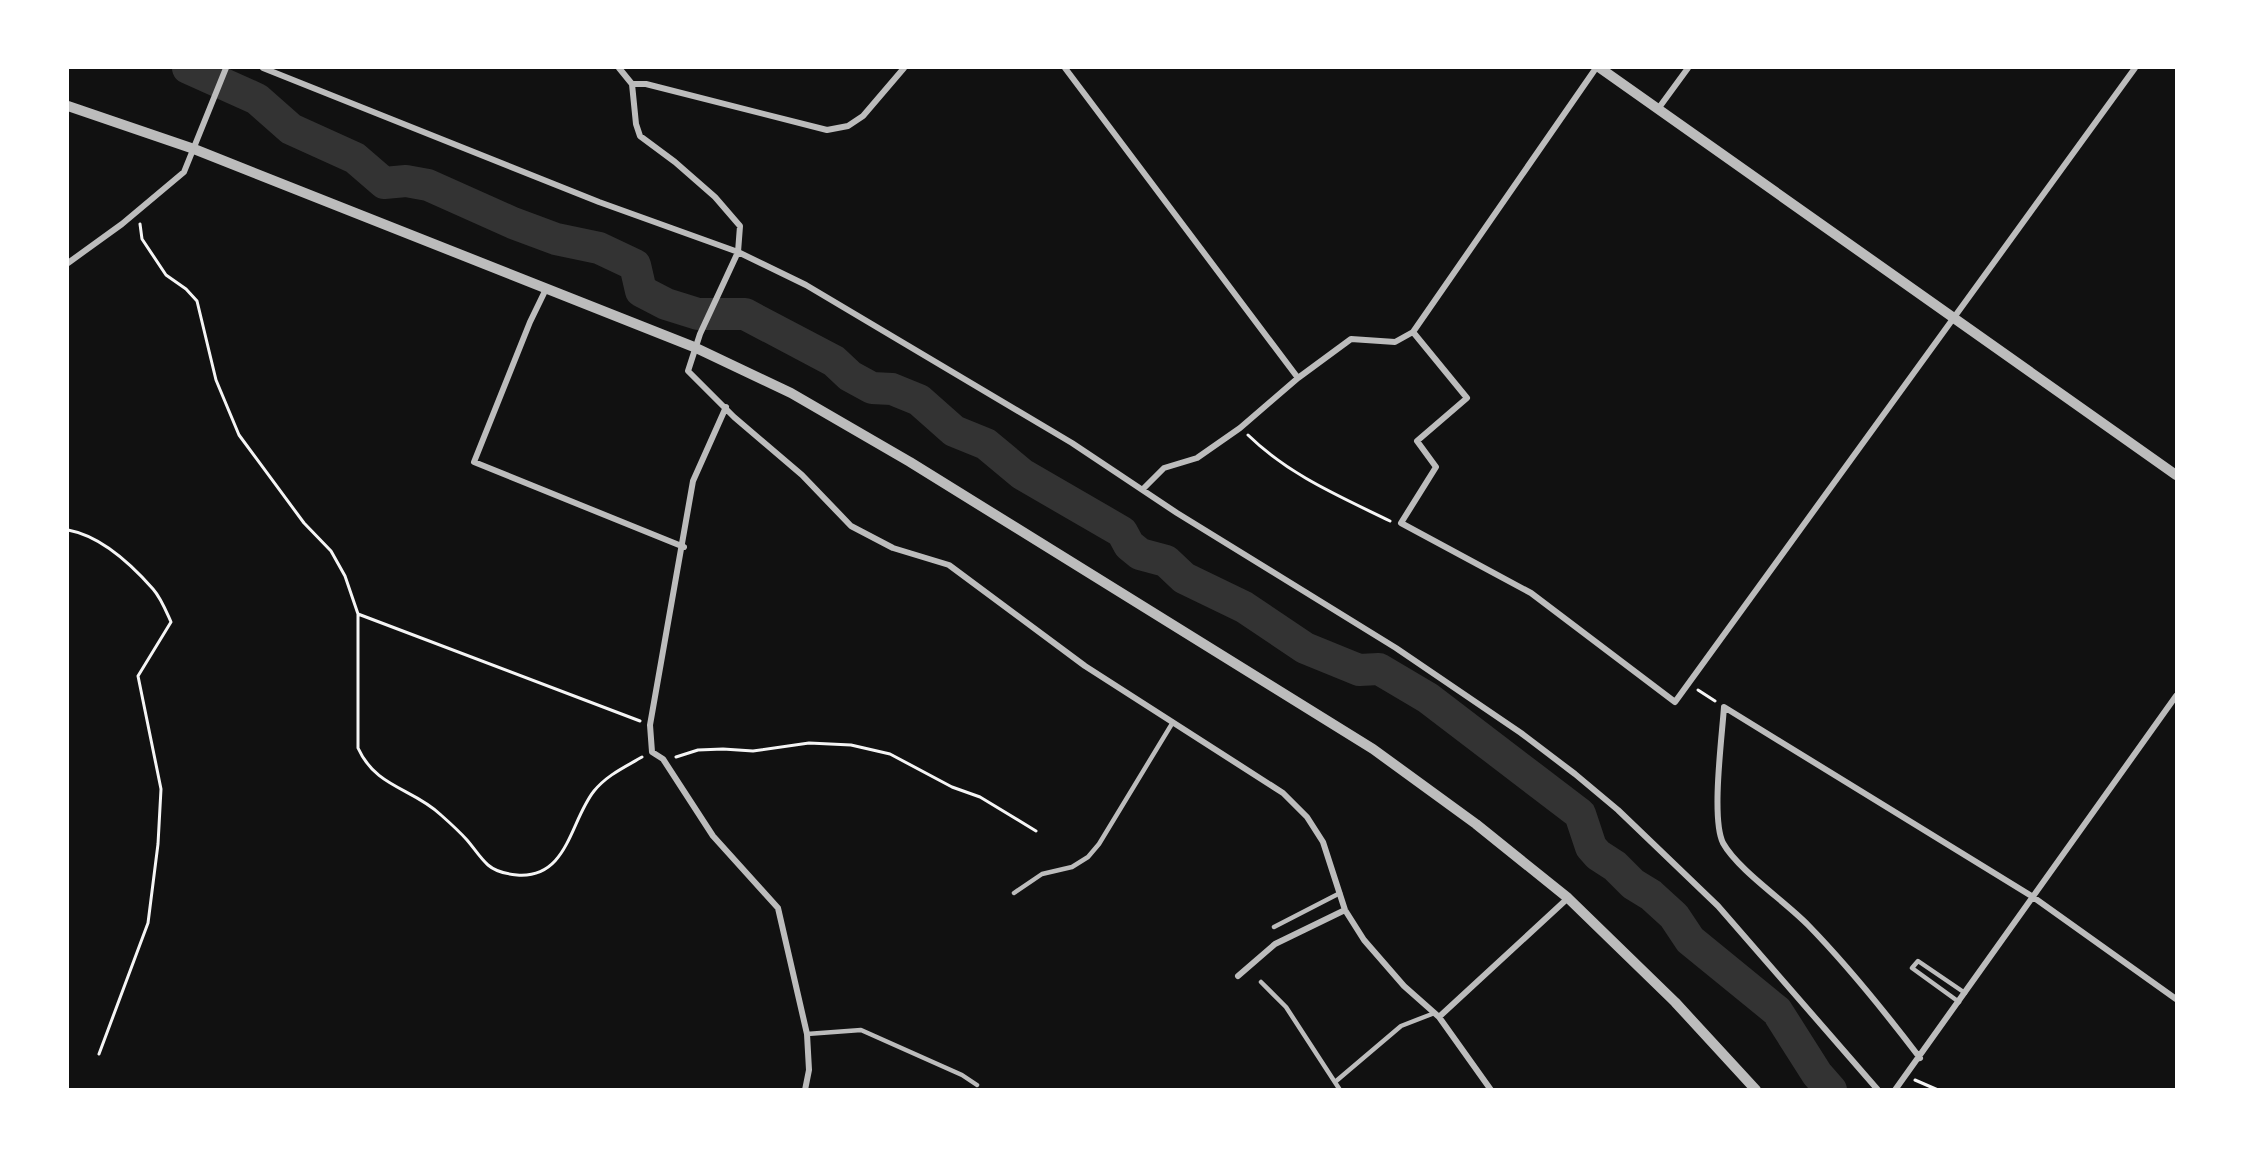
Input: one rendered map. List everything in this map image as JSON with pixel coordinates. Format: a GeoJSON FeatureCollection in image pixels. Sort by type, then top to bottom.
{"type":"FeatureCollection","features":[{"type":"Feature","properties":{"kind":"street"},"geometry":{"type":"LineString","coordinates":[[68,263],[139,210],[184,172],[226,68]]}},
{"type":"Feature","properties":{"kind":"street"},"geometry":{"type":"LineString","coordinates":[[263,68],[599,202],[738,252],[806,285],[970,380],[1143,489],[1177,513],[1396,648],[1521,733],[1618,810],[1718,906],[1878,1089]]}},
{"type":"Feature","properties":{"kind":"street"},"geometry":{"type":"LineString","coordinates":[[620,68],[632,84],[636,124],[640,136],[715,197],[740,226],[738,252],[694,347],[687,370],[802,475],[851,526],[893,548],[949,565],[1085,666],[1283,793],[1307,817],[1323,842],[1346,910],[1364,940],[1435,1015],[1491,1089]]}},
{"type":"Feature","properties":{"kind":"street"},"geometry":{"type":"LineString","coordinates":[[632,84],[646,84],[828,130],[848,126],[863,116],[904,68]]}},
{"type":"Feature","properties":{"kind":"street"},"geometry":{"type":"LineString","coordinates":[[1065,68],[1298,378]]}},
{"type":"Feature","properties":{"kind":"street"},"geometry":{"type":"LineString","coordinates":[[1143,489],[1164,468],[1197,458],[1240,428],[1298,378],[1352,339],[1395,342],[1413,332],[1598,68],[1955,317],[2176,475]]}},
{"type":"Feature","properties":{"kind":"street"},"geometry":{"type":"LineString","coordinates":[[1658,109],[1688,68]]}},
{"type":"Feature","properties":{"kind":"street"},"geometry":{"type":"LineString","coordinates":[[1413,332],[1467,398],[1417,441],[1436,467],[1401,523],[1531,593],[1675,702],[2135,68]]}},
{"type":"Feature","properties":{"kind":"street"},"geometry":{"type":"LineString","coordinates":[[68,106],[194,149],[694,347],[791,393],[910,462],[1373,749],[1476,824],[1568,898],[1675,1002],[1756,1089]]}},
{"type":"Feature","properties":{"kind":"street"},"geometry":{"type":"LineString","coordinates":[[546,289],[530,322],[474,462],[684,547]]}},
{"type":"Feature","properties":{"kind":"street"},"geometry":{"type":"LineString","coordinates":[[726,408],[693,482],[684,547],[650,725],[652,752],[663,759],[713,836],[778,908],[807,1034],[809,1070],[805,1089]]}},
{"type":"Feature","properties":{"kind":"street"},"geometry":{"type":"LineString","coordinates":[[1895,1089],[1920,1058],[2176,696]]}},
{"type":"Feature","properties":{"kind":"street"},"geometry":{"type":"LineString","coordinates":[[1920,1058],[1860,981],[1808,925],[1734,857],[1723,843],[1719,829],[1718,801],[1724,707],[2033,897],[2176,999]]}},
{"type":"Feature","properties":{"kind":"street"},"geometry":{"type":"LineString","coordinates":[[1435,1015],[1568,898]]}},
{"type":"Feature","properties":{"kind":"street"},"geometry":{"type":"LineString","coordinates":[[1238,976],[1275,944],[1346,910]]}},
{"type":"Feature","properties":{"kind":"lane"},"geometry":{"type":"LineString","coordinates":[[1014,893],[1042,874],[1072,867],[1088,857],[1099,844],[1173,722]]}},
{"type":"Feature","properties":{"kind":"lane"},"geometry":{"type":"LineString","coordinates":[[1274,927],[1340,893]]}},
{"type":"Feature","properties":{"kind":"lane"},"geometry":{"type":"LineString","coordinates":[[1959,1002],[1912,968],[1918,961],[1965,993]]}},
{"type":"Feature","properties":{"kind":"lane"},"geometry":{"type":"LineString","coordinates":[[1261,982],[1286,1007],[1340,1089]]}},
{"type":"Feature","properties":{"kind":"lane"},"geometry":{"type":"LineString","coordinates":[[1335,1082],[1401,1026],[1435,1015]]}},
{"type":"Feature","properties":{"kind":"lane"},"geometry":{"type":"LineString","coordinates":[[807,1034],[861,1030],[962,1075],[977,1085]]}},
{"type":"Feature","properties":{"kind":"path"},"geometry":{"type":"LineString","coordinates":[[139,210],[142,239],[166,275],[186,289],[197,301],[216,380],[239,435],[304,523],[331,551],[345,576],[358,614],[358,748],[366,764],[379,776],[436,810],[466,838],[488,865],[503,874],[525,876],[548,868],[563,853],[593,792],[608,777],[652,752]]}},
{"type":"Feature","properties":{"kind":"path"},"geometry":{"type":"LineString","coordinates":[[1240,428],[1265,452],[1304,479],[1395,524],[1401,523]]}},
{"type":"Feature","properties":{"kind":"path"},"geometry":{"type":"LineString","coordinates":[[68,530],[100,541],[124,562],[154,590],[171,622],[138,676],[161,789],[148,923],[99,1054]]}},
{"type":"Feature","properties":{"kind":"path"},"geometry":{"type":"LineString","coordinates":[[358,614],[650,725]]}},
{"type":"Feature","properties":{"kind":"path"},"geometry":{"type":"LineString","coordinates":[[1688,683],[1724,707]]}},
{"type":"Feature","properties":{"kind":"path"},"geometry":{"type":"LineString","coordinates":[[663,759],[698,750],[723,748],[753,751],[809,743],[851,745],[890,754],[952,787],[980,797],[1036,831]]}},
{"type":"Feature","properties":{"kind":"path"},"geometry":{"type":"LineString","coordinates":[[1905,1077],[1930,1084],[1938,1089]]}},
{"type":"Feature","properties":{"kind":"waterway"},"geometry":{"type":"LineString","coordinates":[[188,68],[257,99],[291,129],[355,158],[384,183],[406,181],[428,185],[513,223],[556,239],[599,248],[635,265],[641,291],[666,304],[698,314],[745,314],[834,361],[850,376],[872,388],[892,389],[919,400],[954,431],[986,444],[1022,474],[1122,532],[1129,545],[1140,554],[1166,561],[1184,578],[1244,607],[1305,648],[1359,670],[1379,669],[1428,698],[1580,814],[1591,847],[1598,855],[1615,866],[1633,884],[1651,895],[1674,916],[1690,940],[1777,1011],[1817,1074],[1831,1090]]}}]}
